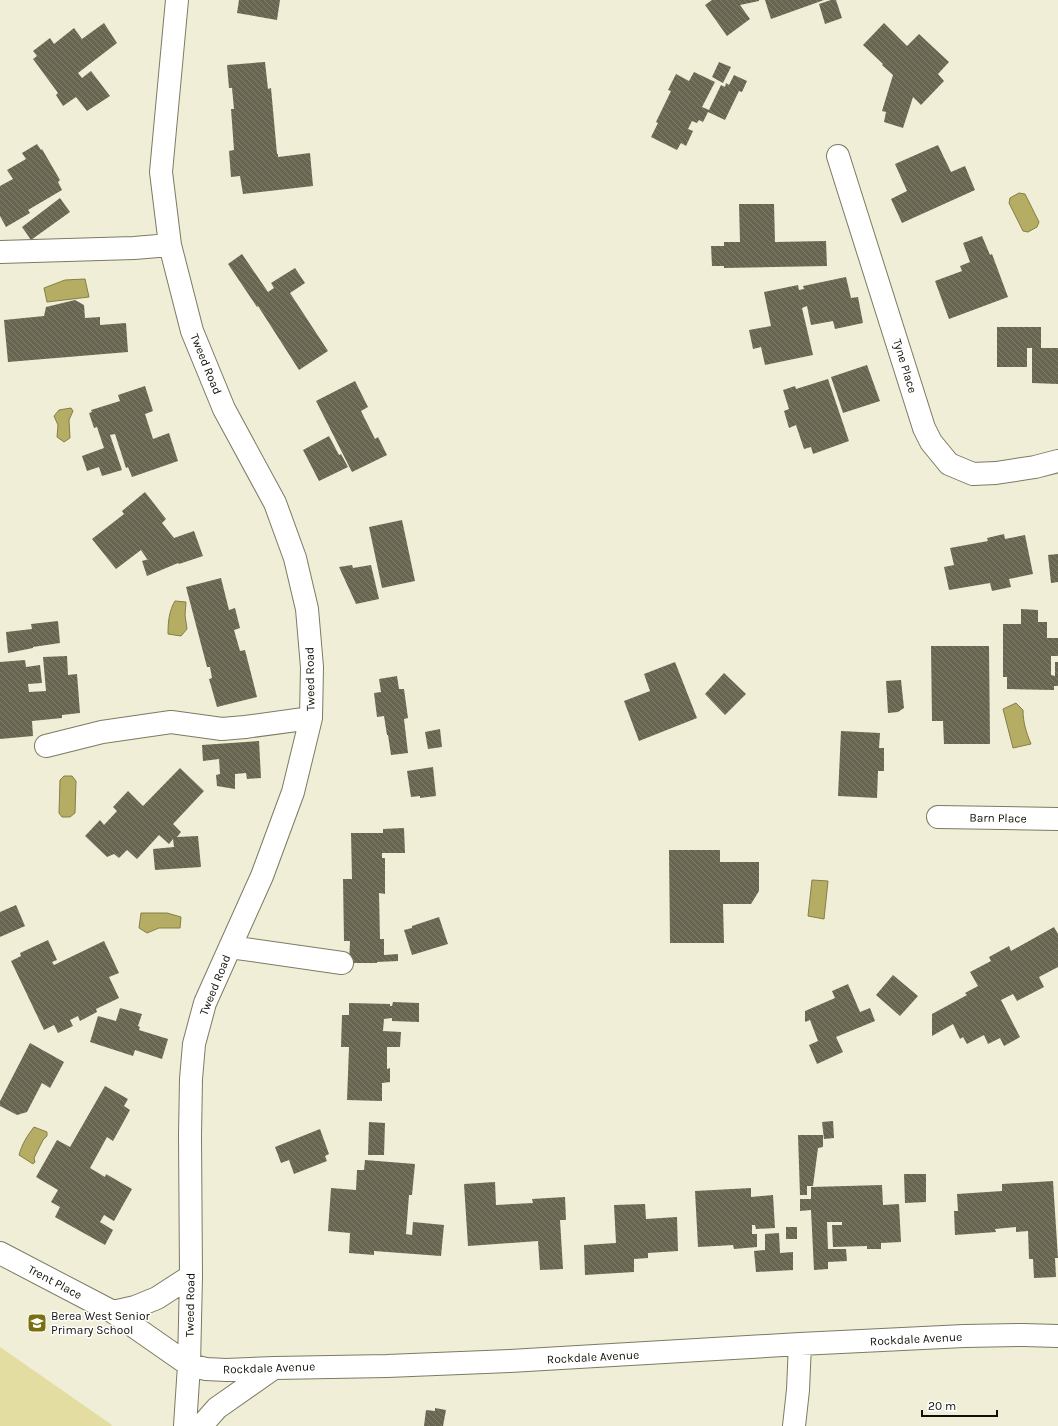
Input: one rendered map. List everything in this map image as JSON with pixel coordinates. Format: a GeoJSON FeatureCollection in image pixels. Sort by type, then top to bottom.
{"type":"FeatureCollection","features":[{"type":"Feature","properties":{"kind":"street","name":"Tweed Road"},"geometry":{"type":"LineString","coordinates":[[177,0],[161,172],[170,245],[192,330],[224,409],[275,503],[295,558],[307,609],[312,667],[311,718],[293,792],[262,876],[205,1003],[194,1044],[191,1079],[190,1135],[191,1276],[189,1365]]}},
{"type":"Feature","properties":{"kind":"street","name":"Tyne Place"},"geometry":{"type":"LineString","coordinates":[[838,156],[924,428],[931,442],[949,464],[973,474],[996,473],[1035,467],[1058,461]]}},
{"type":"Feature","properties":{"kind":"street"},"geometry":{"type":"LineString","coordinates":[[0,252],[134,248],[170,245]]}},
{"type":"Feature","properties":{"kind":"street"},"geometry":{"type":"LineString","coordinates":[[46,746],[102,732],[171,722],[222,729],[311,718]]}},
{"type":"Feature","properties":{"kind":"street","name":"Barn Place"},"geometry":{"type":"LineString","coordinates":[[938,817],[1058,819]]}},
{"type":"Feature","properties":{"kind":"street"},"geometry":{"type":"LineString","coordinates":[[230,947],[342,963]]}},
{"type":"Feature","properties":{"kind":"street","name":"Trent Place"},"geometry":{"type":"LineString","coordinates":[[0,1253],[113,1312],[189,1365]]}},
{"type":"Feature","properties":{"kind":"street"},"geometry":{"type":"LineString","coordinates":[[113,1312],[135,1307],[158,1298],[191,1276]]}},
{"type":"Feature","properties":{"kind":"street","name":"Rockdale Avenue"},"geometry":{"type":"LineString","coordinates":[[189,1365],[206,1369],[226,1370],[387,1366],[964,1336],[1058,1336]]}},
{"type":"Feature","properties":{"kind":"street"},"geometry":{"type":"LineString","coordinates":[[794,1426],[798,1390],[800,1344]]}},
{"type":"Feature","properties":{"kind":"street"},"geometry":{"type":"LineString","coordinates":[[186,1426],[189,1365]]}},
{"type":"Feature","properties":{"kind":"street"},"geometry":{"type":"LineString","coordinates":[[201,1426],[218,1408],[275,1368]]}},
{"type":"Feature","properties":{"kind":"shaded area"},"geometry":{"type":"Polygon","coordinates":[[[1019,193],[1025,194],[1039,222],[1037,227],[1028,232],[1023,231],[1009,203],[1010,198],[1019,193]]]}},
{"type":"Feature","properties":{"kind":"shaded area"},"geometry":{"type":"Polygon","coordinates":[[[85,279],[89,297],[47,302],[44,288],[65,280],[85,279]]]}},
{"type":"Feature","properties":{"kind":"shaded area"},"geometry":{"type":"Polygon","coordinates":[[[71,408],[73,411],[69,420],[70,438],[64,442],[57,437],[58,425],[54,416],[59,410],[71,408]]]}},
{"type":"Feature","properties":{"kind":"shaded area"},"geometry":{"type":"Polygon","coordinates":[[[175,601],[186,602],[185,615],[187,629],[181,636],[168,634],[169,617],[175,601]]]}},
{"type":"Feature","properties":{"kind":"shaded area"},"geometry":{"type":"Polygon","coordinates":[[[1016,703],[1023,710],[1025,727],[1031,744],[1013,748],[1003,709],[1016,703]]]}},
{"type":"Feature","properties":{"kind":"shaded area"},"geometry":{"type":"Polygon","coordinates":[[[64,776],[72,776],[76,781],[75,813],[70,817],[62,817],[59,813],[60,780],[64,776]]]}},
{"type":"Feature","properties":{"kind":"shaded area"},"geometry":{"type":"Polygon","coordinates":[[[812,880],[828,881],[824,919],[808,916],[812,880]]]}},
{"type":"Feature","properties":{"kind":"shaded area"},"geometry":{"type":"Polygon","coordinates":[[[141,913],[167,913],[181,917],[180,928],[159,928],[147,933],[139,928],[141,913]]]}},
{"type":"Feature","properties":{"kind":"shaded area"},"geometry":{"type":"Polygon","coordinates":[[[34,1127],[47,1132],[47,1136],[43,1140],[34,1158],[35,1162],[33,1164],[19,1155],[25,1140],[34,1127]]]}},
{"type":"Feature","properties":{"kind":"shaded area"},"geometry":{"type":"Polygon","coordinates":[[[0,1347],[112,1425],[0,1426],[0,1347]]]}},
{"type":"Feature","properties":{"kind":"building"},"geometry":{"type":"Polygon","coordinates":[[[239,0],[280,0],[277,20],[237,13],[239,0]]]}},
{"type":"Feature","properties":{"kind":"building"},"geometry":{"type":"Polygon","coordinates":[[[712,0],[759,1],[740,5],[750,19],[727,36],[705,5],[712,0]]]}},
{"type":"Feature","properties":{"kind":"building"},"geometry":{"type":"Polygon","coordinates":[[[765,0],[824,0],[771,19],[765,0]]]}},
{"type":"Feature","properties":{"kind":"building"},"geometry":{"type":"Polygon","coordinates":[[[836,0],[842,18],[825,24],[819,4],[836,0]]]}},
{"type":"Feature","properties":{"kind":"building"},"geometry":{"type":"Polygon","coordinates":[[[104,23],[117,43],[78,73],[82,78],[91,71],[110,96],[87,111],[76,97],[63,106],[56,95],[58,93],[33,59],[37,56],[33,51],[50,38],[54,44],[74,28],[82,39],[104,23]]]}},
{"type":"Feature","properties":{"kind":"building"},"geometry":{"type":"Polygon","coordinates":[[[884,23],[907,46],[919,34],[949,62],[938,74],[944,81],[921,105],[913,97],[903,128],[884,122],[886,112],[882,111],[893,75],[863,45],[884,23]]]}},
{"type":"Feature","properties":{"kind":"building"},"geometry":{"type":"Polygon","coordinates":[[[265,62],[268,89],[271,88],[278,157],[310,153],[313,186],[243,194],[240,176],[231,177],[229,151],[234,150],[231,109],[234,109],[232,88],[229,88],[227,65],[265,62]]]}},
{"type":"Feature","properties":{"kind":"building"},"geometry":{"type":"Polygon","coordinates":[[[719,62],[731,67],[723,83],[712,77],[719,62]]]}},
{"type":"Feature","properties":{"kind":"building"},"geometry":{"type":"Polygon","coordinates":[[[694,72],[715,82],[702,107],[709,110],[721,85],[725,87],[726,83],[729,85],[734,75],[747,81],[742,92],[739,91],[725,120],[708,112],[703,122],[699,120],[697,123],[692,121],[688,129],[693,131],[686,146],[681,143],[677,150],[651,137],[658,123],[656,122],[671,91],[668,90],[676,74],[689,81],[694,72]]]}},
{"type":"Feature","properties":{"kind":"building"},"geometry":{"type":"Polygon","coordinates":[[[37,144],[41,150],[42,149],[60,180],[58,182],[62,190],[28,210],[30,213],[6,227],[0,216],[0,186],[13,179],[7,170],[26,159],[22,153],[37,144]]]}},
{"type":"Feature","properties":{"kind":"building"},"geometry":{"type":"Polygon","coordinates":[[[938,145],[951,172],[965,166],[975,190],[902,223],[891,199],[907,191],[895,164],[938,145]]]}},
{"type":"Feature","properties":{"kind":"building"},"geometry":{"type":"Polygon","coordinates":[[[60,198],[70,212],[31,240],[22,227],[60,198]]]}},
{"type":"Feature","properties":{"kind":"building"},"geometry":{"type":"Polygon","coordinates":[[[739,204],[774,204],[775,242],[826,241],[827,266],[724,268],[724,266],[712,266],[711,246],[724,246],[724,242],[740,242],[739,204]]]}},
{"type":"Feature","properties":{"kind":"building"},"geometry":{"type":"Polygon","coordinates":[[[982,236],[990,255],[992,254],[1008,297],[949,319],[935,281],[962,271],[960,266],[970,262],[963,243],[982,236]]]}},
{"type":"Feature","properties":{"kind":"building"},"geometry":{"type":"Polygon","coordinates":[[[242,254],[268,292],[274,288],[271,283],[295,268],[305,283],[290,293],[328,351],[299,370],[258,306],[257,307],[228,264],[242,254]]]}},
{"type":"Feature","properties":{"kind":"building"},"geometry":{"type":"Polygon","coordinates":[[[846,277],[851,298],[858,297],[863,323],[835,329],[833,321],[811,325],[807,306],[802,308],[813,355],[765,365],[761,347],[753,349],[749,330],[771,326],[764,292],[798,285],[799,290],[804,289],[803,286],[846,277]]]}},
{"type":"Feature","properties":{"kind":"building"},"geometry":{"type":"Polygon","coordinates":[[[75,300],[84,305],[85,318],[100,317],[100,325],[126,323],[128,352],[8,362],[4,320],[44,316],[46,307],[75,300]]]}},
{"type":"Feature","properties":{"kind":"building"},"geometry":{"type":"Polygon","coordinates":[[[997,327],[1041,327],[1041,348],[1058,348],[1058,384],[1032,383],[1032,348],[1027,348],[1027,367],[997,367],[997,327]]]}},
{"type":"Feature","properties":{"kind":"building"},"geometry":{"type":"Polygon","coordinates":[[[867,365],[880,401],[843,413],[831,377],[867,365]]]}},
{"type":"Feature","properties":{"kind":"building"},"geometry":{"type":"Polygon","coordinates":[[[828,379],[849,441],[813,454],[811,447],[804,449],[796,425],[789,428],[784,411],[789,409],[783,390],[795,386],[796,389],[828,379]]]}},
{"type":"Feature","properties":{"kind":"building"},"geometry":{"type":"Polygon","coordinates":[[[355,381],[368,407],[361,411],[375,439],[378,437],[387,455],[352,472],[316,401],[355,381]]]}},
{"type":"Feature","properties":{"kind":"building"},"geometry":{"type":"Polygon","coordinates":[[[145,386],[153,411],[145,414],[153,439],[169,433],[178,461],[132,477],[128,467],[126,468],[115,434],[110,435],[122,470],[102,476],[99,467],[87,471],[82,456],[104,448],[97,427],[94,428],[89,413],[92,412],[91,410],[120,401],[118,395],[145,386]]]}},
{"type":"Feature","properties":{"kind":"building"},"geometry":{"type":"Polygon","coordinates":[[[329,436],[339,455],[341,454],[348,467],[319,481],[303,450],[329,436]]]}},
{"type":"Feature","properties":{"kind":"building"},"geometry":{"type":"Polygon","coordinates":[[[145,492],[166,519],[162,523],[174,538],[194,531],[203,556],[179,564],[178,563],[147,576],[142,561],[149,559],[147,559],[141,550],[116,569],[92,539],[124,514],[122,511],[145,492]]]}},
{"type":"Feature","properties":{"kind":"building"},"geometry":{"type":"Polygon","coordinates":[[[402,520],[415,581],[382,588],[369,527],[402,520]]]}},
{"type":"Feature","properties":{"kind":"building"},"geometry":{"type":"Polygon","coordinates":[[[1004,534],[1005,539],[1025,535],[1033,574],[1009,579],[1011,587],[992,591],[990,583],[949,590],[944,567],[954,565],[950,548],[988,541],[987,538],[1004,534]]]}},
{"type":"Feature","properties":{"kind":"building"},"geometry":{"type":"Polygon","coordinates":[[[1058,554],[1058,582],[1051,583],[1048,555],[1058,554]]]}},
{"type":"Feature","properties":{"kind":"building"},"geometry":{"type":"Polygon","coordinates":[[[352,565],[353,568],[371,565],[379,599],[356,604],[339,567],[352,565]]]}},
{"type":"Feature","properties":{"kind":"building"},"geometry":{"type":"Polygon","coordinates":[[[221,578],[229,610],[235,608],[240,628],[234,630],[240,651],[245,650],[257,697],[217,707],[209,679],[212,678],[210,667],[207,667],[186,587],[221,578]]]}},
{"type":"Feature","properties":{"kind":"building"},"geometry":{"type":"Polygon","coordinates":[[[1021,609],[1038,610],[1038,622],[1047,622],[1047,638],[1058,638],[1058,656],[1051,656],[1051,675],[1055,676],[1055,662],[1058,662],[1058,686],[1054,686],[1054,690],[1007,689],[1007,677],[1003,677],[1003,624],[1021,624],[1021,609]]]}},
{"type":"Feature","properties":{"kind":"building"},"geometry":{"type":"Polygon","coordinates":[[[58,621],[60,643],[8,653],[6,632],[32,629],[31,624],[58,621]]]}},
{"type":"Feature","properties":{"kind":"building"},"geometry":{"type":"Polygon","coordinates":[[[931,646],[989,646],[990,744],[944,744],[943,721],[932,721],[931,646]]]}},
{"type":"Feature","properties":{"kind":"building"},"geometry":{"type":"Polygon","coordinates":[[[67,656],[68,675],[77,674],[80,713],[62,715],[62,718],[32,721],[33,736],[0,739],[0,662],[25,660],[26,667],[40,665],[42,683],[28,684],[29,692],[46,691],[43,657],[67,656]]]}},
{"type":"Feature","properties":{"kind":"building"},"geometry":{"type":"Polygon","coordinates":[[[675,662],[697,718],[639,741],[624,701],[650,691],[644,674],[675,662]]]}},
{"type":"Feature","properties":{"kind":"building"},"geometry":{"type":"Polygon","coordinates":[[[724,673],[746,694],[725,715],[705,694],[724,673]]]}},
{"type":"Feature","properties":{"kind":"building"},"geometry":{"type":"Polygon","coordinates":[[[397,676],[399,689],[404,689],[408,718],[404,719],[408,753],[391,755],[384,716],[377,717],[374,693],[381,692],[379,679],[397,676]]]}},
{"type":"Feature","properties":{"kind":"building"},"geometry":{"type":"Polygon","coordinates":[[[901,680],[904,708],[898,712],[888,713],[886,681],[901,680]]]}},
{"type":"Feature","properties":{"kind":"building"},"geometry":{"type":"Polygon","coordinates":[[[440,729],[442,747],[428,749],[425,732],[440,729]]]}},
{"type":"Feature","properties":{"kind":"building"},"geometry":{"type":"Polygon","coordinates":[[[841,731],[880,733],[879,748],[884,748],[884,771],[878,771],[877,798],[838,796],[841,731]]]}},
{"type":"Feature","properties":{"kind":"building"},"geometry":{"type":"Polygon","coordinates":[[[259,741],[261,778],[247,779],[246,773],[235,774],[235,789],[217,786],[216,775],[220,774],[219,759],[203,761],[202,745],[259,741]]]}},
{"type":"Feature","properties":{"kind":"building"},"geometry":{"type":"Polygon","coordinates":[[[433,767],[436,796],[420,798],[420,796],[411,797],[407,771],[433,767]]]}},
{"type":"Feature","properties":{"kind":"building"},"geometry":{"type":"Polygon","coordinates":[[[180,768],[204,791],[173,824],[181,832],[177,837],[198,836],[201,867],[155,870],[153,849],[174,847],[173,839],[169,844],[159,835],[137,859],[127,850],[119,858],[114,854],[107,857],[85,836],[100,820],[104,825],[117,811],[113,807],[128,791],[143,806],[180,768]]]}},
{"type":"Feature","properties":{"kind":"building"},"geometry":{"type":"Polygon","coordinates":[[[404,828],[405,853],[382,853],[382,858],[385,858],[385,894],[379,893],[380,939],[384,939],[384,955],[398,954],[398,961],[349,963],[350,941],[344,941],[343,879],[352,879],[351,833],[383,833],[383,829],[404,828]]]}},
{"type":"Feature","properties":{"kind":"building"},"geometry":{"type":"Polygon","coordinates":[[[669,850],[720,850],[720,862],[759,862],[759,891],[751,904],[723,904],[724,943],[670,943],[669,850]]]}},
{"type":"Feature","properties":{"kind":"building"},"geometry":{"type":"Polygon","coordinates":[[[16,905],[25,926],[0,937],[0,912],[16,905]]]}},
{"type":"Feature","properties":{"kind":"building"},"geometry":{"type":"Polygon","coordinates":[[[439,917],[448,944],[412,955],[404,930],[439,917]]]}},
{"type":"Feature","properties":{"kind":"building"},"geometry":{"type":"Polygon","coordinates":[[[1054,927],[1058,934],[1058,967],[1039,977],[1044,987],[1017,1001],[1013,994],[1001,1000],[1020,1037],[1004,1046],[1000,1038],[988,1044],[984,1035],[967,1044],[963,1037],[960,1039],[953,1024],[932,1036],[932,1014],[967,995],[965,993],[978,986],[970,972],[991,961],[989,957],[1009,946],[1011,951],[1054,927]]]}},
{"type":"Feature","properties":{"kind":"building"},"geometry":{"type":"Polygon","coordinates":[[[48,940],[57,960],[52,962],[54,965],[104,941],[119,973],[109,977],[119,998],[96,1009],[97,1012],[80,1021],[78,1016],[70,1020],[73,1026],[58,1033],[54,1025],[44,1030],[11,961],[21,956],[20,953],[48,940]]]}},
{"type":"Feature","properties":{"kind":"building"},"geometry":{"type":"Polygon","coordinates":[[[893,975],[918,996],[900,1016],[876,995],[893,975]]]}},
{"type":"Feature","properties":{"kind":"building"},"geometry":{"type":"Polygon","coordinates":[[[848,984],[860,1012],[870,1008],[875,1021],[836,1037],[843,1052],[817,1064],[809,1045],[818,1041],[810,1020],[805,1022],[805,1011],[835,998],[832,991],[848,984]]]}},
{"type":"Feature","properties":{"kind":"building"},"geometry":{"type":"Polygon","coordinates":[[[393,1002],[419,1003],[419,1022],[392,1021],[392,1018],[384,1019],[383,1031],[401,1032],[400,1047],[387,1047],[387,1069],[390,1068],[390,1082],[382,1083],[382,1101],[347,1100],[349,1047],[341,1047],[342,1015],[349,1015],[349,1003],[390,1004],[390,1006],[392,1006],[393,1002]]]}},
{"type":"Feature","properties":{"kind":"building"},"geometry":{"type":"Polygon","coordinates":[[[120,1008],[142,1014],[138,1026],[140,1027],[139,1030],[168,1039],[162,1059],[135,1050],[133,1056],[90,1042],[98,1016],[116,1021],[120,1008]]]}},
{"type":"Feature","properties":{"kind":"building"},"geometry":{"type":"Polygon","coordinates":[[[30,1043],[64,1062],[50,1088],[42,1083],[27,1112],[17,1115],[0,1106],[0,1101],[30,1043]]]}},
{"type":"Feature","properties":{"kind":"building"},"geometry":{"type":"Polygon","coordinates":[[[105,1086],[128,1099],[124,1106],[130,1110],[113,1141],[107,1137],[90,1168],[105,1177],[106,1174],[132,1189],[114,1221],[104,1215],[100,1222],[113,1230],[105,1245],[55,1217],[60,1207],[51,1202],[58,1190],[36,1177],[57,1140],[70,1147],[105,1086]]]}},
{"type":"Feature","properties":{"kind":"building"},"geometry":{"type":"Polygon","coordinates":[[[833,1121],[834,1138],[824,1139],[822,1122],[833,1121]]]}},
{"type":"Feature","properties":{"kind":"building"},"geometry":{"type":"Polygon","coordinates":[[[369,1122],[385,1123],[384,1155],[368,1155],[369,1122]]]}},
{"type":"Feature","properties":{"kind":"building"},"geometry":{"type":"Polygon","coordinates":[[[320,1129],[329,1154],[325,1156],[327,1161],[294,1174],[289,1160],[281,1163],[275,1147],[320,1129]]]}},
{"type":"Feature","properties":{"kind":"building"},"geometry":{"type":"Polygon","coordinates":[[[798,1135],[823,1135],[823,1147],[818,1148],[813,1186],[807,1186],[807,1195],[800,1195],[798,1135]]]}},
{"type":"Feature","properties":{"kind":"building"},"geometry":{"type":"Polygon","coordinates":[[[365,1160],[415,1164],[412,1195],[409,1195],[406,1234],[412,1235],[413,1222],[444,1225],[441,1256],[374,1251],[374,1255],[349,1253],[350,1233],[328,1231],[331,1188],[356,1190],[357,1170],[364,1170],[365,1160]]]}},
{"type":"Feature","properties":{"kind":"building"},"geometry":{"type":"Polygon","coordinates":[[[904,1174],[926,1174],[926,1202],[905,1203],[904,1174]]]}},
{"type":"Feature","properties":{"kind":"building"},"geometry":{"type":"Polygon","coordinates":[[[1053,1181],[1058,1258],[1055,1258],[1056,1277],[1034,1278],[1033,1259],[1029,1259],[1028,1231],[1016,1232],[1016,1227],[995,1229],[996,1232],[955,1235],[954,1211],[958,1211],[957,1194],[1002,1191],[1002,1184],[1053,1181]]]}},
{"type":"Feature","properties":{"kind":"building"},"geometry":{"type":"Polygon","coordinates":[[[495,1182],[496,1205],[533,1203],[532,1199],[565,1197],[566,1220],[560,1220],[563,1269],[540,1270],[538,1241],[468,1246],[464,1184],[495,1182]]]}},
{"type":"Feature","properties":{"kind":"building"},"geometry":{"type":"Polygon","coordinates":[[[882,1185],[883,1205],[899,1204],[901,1242],[881,1243],[881,1249],[867,1249],[867,1246],[833,1247],[832,1225],[842,1225],[842,1222],[827,1222],[828,1249],[846,1249],[847,1261],[828,1262],[828,1269],[814,1270],[811,1210],[800,1211],[800,1199],[811,1199],[811,1187],[882,1185]]]}},
{"type":"Feature","properties":{"kind":"building"},"geometry":{"type":"Polygon","coordinates":[[[751,1188],[751,1197],[773,1195],[775,1228],[756,1229],[755,1225],[752,1225],[752,1234],[757,1234],[757,1247],[734,1249],[733,1245],[698,1247],[695,1191],[751,1188]]]}},
{"type":"Feature","properties":{"kind":"building"},"geometry":{"type":"Polygon","coordinates":[[[645,1204],[646,1219],[677,1217],[678,1251],[648,1253],[648,1258],[634,1259],[634,1272],[585,1275],[584,1245],[616,1243],[614,1205],[645,1204]]]}},
{"type":"Feature","properties":{"kind":"building"},"geometry":{"type":"Polygon","coordinates":[[[786,1227],[797,1227],[797,1239],[786,1239],[786,1227]]]}},
{"type":"Feature","properties":{"kind":"building"},"geometry":{"type":"Polygon","coordinates":[[[779,1233],[780,1253],[793,1252],[793,1270],[756,1272],[754,1251],[765,1250],[765,1234],[779,1233]]]}},
{"type":"Feature","properties":{"kind":"building"},"geometry":{"type":"Polygon","coordinates":[[[435,1408],[446,1410],[443,1426],[424,1426],[426,1410],[435,1411],[435,1408]]]}},
{"type":"Feature","properties":{"kind":"place","name":"Berea West Senior Primary School"},"geometry":{"type":"Point","coordinates":[37,1323]}}]}
